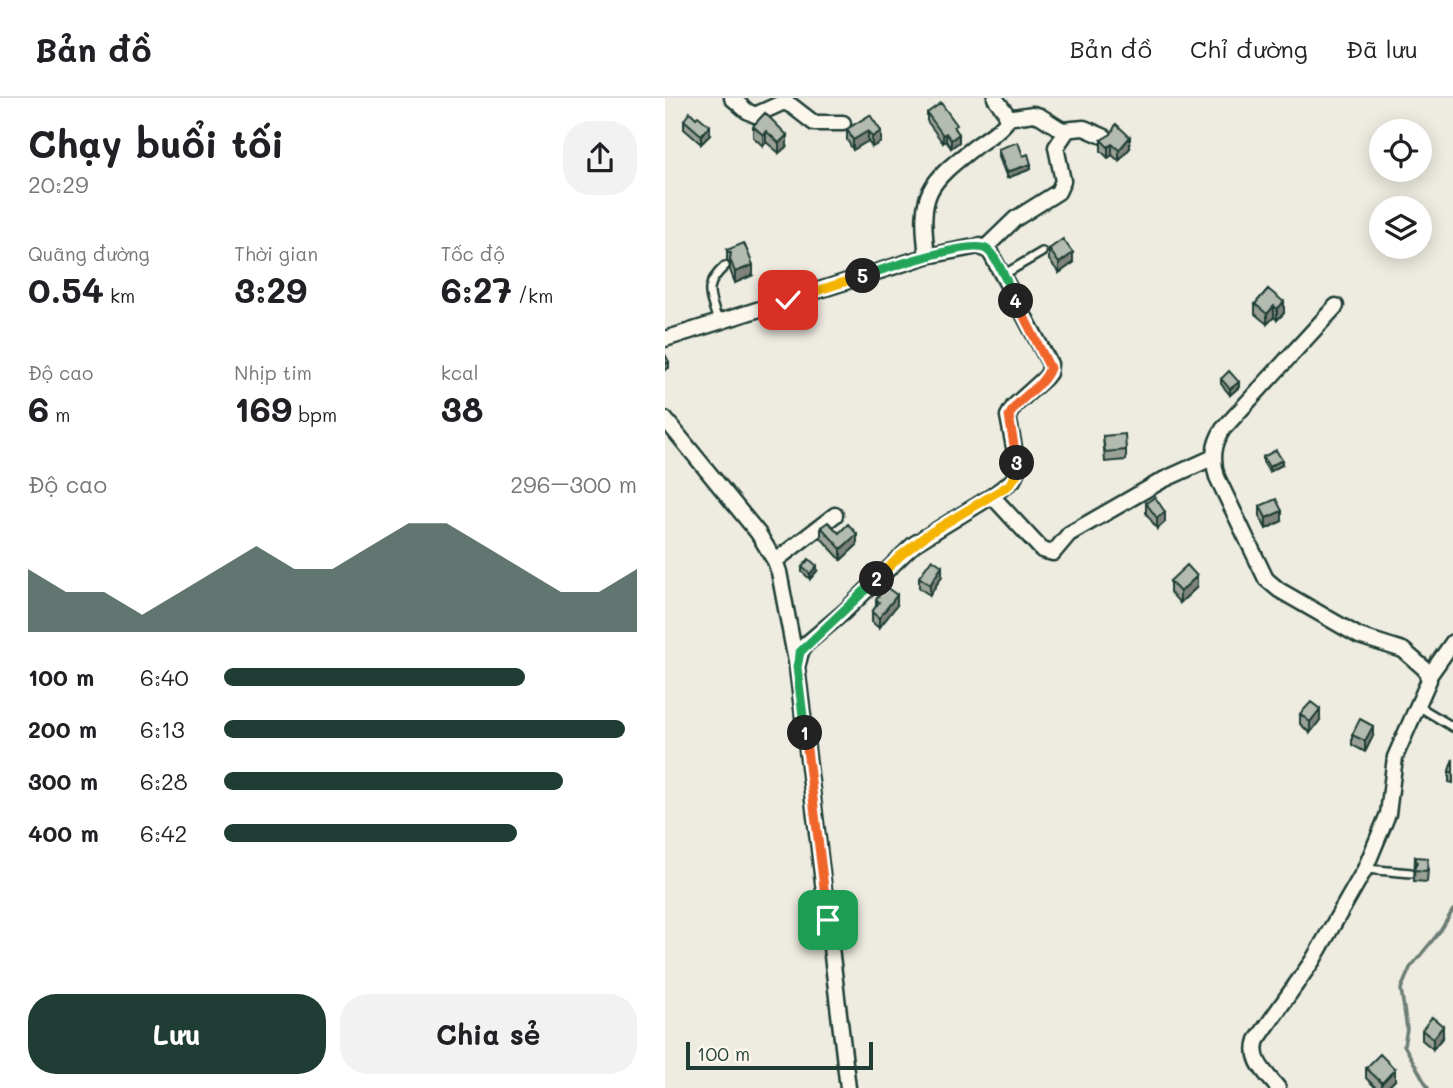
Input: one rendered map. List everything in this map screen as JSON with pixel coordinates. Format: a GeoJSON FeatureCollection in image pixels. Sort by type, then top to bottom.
{"type":"FeatureCollection","features":[{"type":"Feature","properties":{"kind":"street"},"geometry":{"type":"LineString","coordinates":[[732,98],[755,115],[784,102],[814,123],[843,123]]}},
{"type":"Feature","properties":{"kind":"street"},"geometry":{"type":"LineString","coordinates":[[995,98],[1007,118]]}},
{"type":"Feature","properties":{"kind":"street"},"geometry":{"type":"LineString","coordinates":[[1007,118],[1025,114],[1040,116],[1067,131],[1084,128],[1105,137]]}},
{"type":"Feature","properties":{"kind":"street"},"geometry":{"type":"LineString","coordinates":[[927,256],[925,214],[927,199],[934,184],[943,172],[1003,126],[1007,118]]}},
{"type":"Feature","properties":{"kind":"street"},"geometry":{"type":"LineString","coordinates":[[985,248],[1014,219],[1058,192],[1063,181],[1056,147],[1067,131]]}},
{"type":"Feature","properties":{"kind":"street"},"geometry":{"type":"LineString","coordinates":[[665,339],[927,256],[979,246],[990,252],[1050,364],[1045,378],[1011,411],[1008,422],[1018,468],[1009,485],[914,544],[806,645],[800,652],[797,667]]}},
{"type":"Feature","properties":{"kind":"street"},"geometry":{"type":"LineString","coordinates":[[1336,306],[1223,429],[1218,437],[1214,457],[1217,477],[1266,579],[1279,590],[1359,636],[1403,650],[1425,669],[1429,676]]}},
{"type":"Feature","properties":{"kind":"street"},"geometry":{"type":"LineString","coordinates":[[665,419],[758,533],[775,561],[797,667],[848,1088]]}},
{"type":"Feature","properties":{"kind":"street"},"geometry":{"type":"LineString","coordinates":[[992,496],[1042,550],[1053,553],[1069,534],[1163,480],[1214,457]]}},
{"type":"Feature","properties":{"kind":"street"},"geometry":{"type":"LineString","coordinates":[[775,561],[835,515]]}},
{"type":"Feature","properties":{"kind":"street"},"geometry":{"type":"LineString","coordinates":[[1278,1088],[1257,1062],[1254,1048],[1257,1040],[1324,943],[1364,869],[1388,814],[1395,757],[1429,676],[1453,642]]}},
{"type":"Feature","properties":{"kind":"lane"},"geometry":{"type":"LineString","coordinates":[[1003,275],[1042,251]]}},
{"type":"Feature","properties":{"kind":"lane"},"geometry":{"type":"LineString","coordinates":[[718,321],[709,286],[714,276],[725,266]]}},
{"type":"Feature","properties":{"kind":"lane"},"geometry":{"type":"LineString","coordinates":[[1418,706],[1453,727]]}},
{"type":"Feature","properties":{"kind":"lane"},"geometry":{"type":"LineString","coordinates":[[1364,869],[1411,873]]}},
{"type":"Feature","properties":{"kind":"building"},"geometry":{"type":"Polygon","coordinates":[[[941,103],[957,125],[954,127],[959,134],[951,140],[946,133],[943,135],[927,113],[941,103]]]}},
{"type":"Feature","properties":{"kind":"building"},"geometry":{"type":"Polygon","coordinates":[[[690,112],[710,126],[701,135],[684,120],[690,112]]]}},
{"type":"Feature","properties":{"kind":"building"},"geometry":{"type":"Polygon","coordinates":[[[765,113],[787,135],[779,143],[766,131],[763,135],[753,126],[765,113]]]}},
{"type":"Feature","properties":{"kind":"building"},"geometry":{"type":"Polygon","coordinates":[[[870,115],[881,131],[872,137],[868,131],[853,140],[847,129],[870,115]]]}},
{"type":"Feature","properties":{"kind":"building"},"geometry":{"type":"Polygon","coordinates":[[[1116,124],[1130,137],[1119,150],[1112,144],[1108,147],[1101,140],[1111,134],[1116,124]]]}},
{"type":"Feature","properties":{"kind":"building"},"geometry":{"type":"Polygon","coordinates":[[[1018,142],[1023,156],[1028,154],[1031,164],[1007,172],[998,149],[1018,142]]]}},
{"type":"Feature","properties":{"kind":"building"},"geometry":{"type":"Polygon","coordinates":[[[1063,239],[1073,253],[1059,263],[1049,249],[1063,239]]]}},
{"type":"Feature","properties":{"kind":"building"},"geometry":{"type":"Polygon","coordinates":[[[744,243],[753,265],[735,272],[730,259],[731,253],[727,250],[744,243]]]}},
{"type":"Feature","properties":{"kind":"building"},"geometry":{"type":"Polygon","coordinates":[[[1268,289],[1284,302],[1277,309],[1274,306],[1267,314],[1255,304],[1268,289]]]}},
{"type":"Feature","properties":{"kind":"building"},"geometry":{"type":"Polygon","coordinates":[[[1229,371],[1239,382],[1230,389],[1221,379],[1229,371]]]}},
{"type":"Feature","properties":{"kind":"building"},"geometry":{"type":"Polygon","coordinates":[[[1125,434],[1126,450],[1105,452],[1103,436],[1125,434]]]}},
{"type":"Feature","properties":{"kind":"building"},"geometry":{"type":"Polygon","coordinates":[[[1276,450],[1282,460],[1269,467],[1263,457],[1276,450]]]}},
{"type":"Feature","properties":{"kind":"building"},"geometry":{"type":"Polygon","coordinates":[[[1155,497],[1165,512],[1157,518],[1146,503],[1155,497]]]}},
{"type":"Feature","properties":{"kind":"building"},"geometry":{"type":"Polygon","coordinates":[[[1276,499],[1282,511],[1266,518],[1260,506],[1276,499]]]}},
{"type":"Feature","properties":{"kind":"building"},"geometry":{"type":"Polygon","coordinates":[[[828,522],[839,533],[848,524],[857,534],[841,549],[821,527],[828,522]]]}},
{"type":"Feature","properties":{"kind":"building"},"geometry":{"type":"Polygon","coordinates":[[[809,559],[817,566],[810,574],[802,567],[809,559]]]}},
{"type":"Feature","properties":{"kind":"building"},"geometry":{"type":"Polygon","coordinates":[[[932,559],[942,566],[930,585],[919,577],[932,559]]]}},
{"type":"Feature","properties":{"kind":"building"},"geometry":{"type":"Polygon","coordinates":[[[1187,565],[1197,576],[1180,592],[1170,581],[1187,565]]]}},
{"type":"Feature","properties":{"kind":"building"},"geometry":{"type":"Polygon","coordinates":[[[886,587],[897,595],[879,618],[872,612],[879,602],[876,599],[886,587]]]}},
{"type":"Feature","properties":{"kind":"building"},"geometry":{"type":"Polygon","coordinates":[[[1311,702],[1320,709],[1310,722],[1300,714],[1311,702]]]}},
{"type":"Feature","properties":{"kind":"building"},"geometry":{"type":"Polygon","coordinates":[[[1360,719],[1373,726],[1365,741],[1352,735],[1360,719]]]}},
{"type":"Feature","properties":{"kind":"building"},"geometry":{"type":"Polygon","coordinates":[[[1415,857],[1428,858],[1427,871],[1414,870],[1417,862],[1415,857]]]}},
{"type":"Feature","properties":{"kind":"building"},"geometry":{"type":"Polygon","coordinates":[[[1432,1017],[1443,1026],[1433,1039],[1422,1030],[1432,1017]]]}},
{"type":"Feature","properties":{"kind":"building"},"geometry":{"type":"Polygon","coordinates":[[[1380,1054],[1395,1069],[1382,1083],[1366,1068],[1380,1054]]]}},
{"type":"Feature","properties":{"kind":"waterway"},"geometry":{"type":"LineString","coordinates":[[1428,1088],[1404,1045],[1407,1029],[1401,989],[1410,968],[1441,930],[1453,910]]}},
{"type":"Feature","properties":{"kind":"route"},"geometry":{"type":"LineString","coordinates":[[788,300],[927,256],[979,246],[990,252],[1050,364],[1049,373],[1014,406],[1009,416],[1018,468],[1009,485],[914,544],[800,652],[797,667],[828,920]]}}]}
